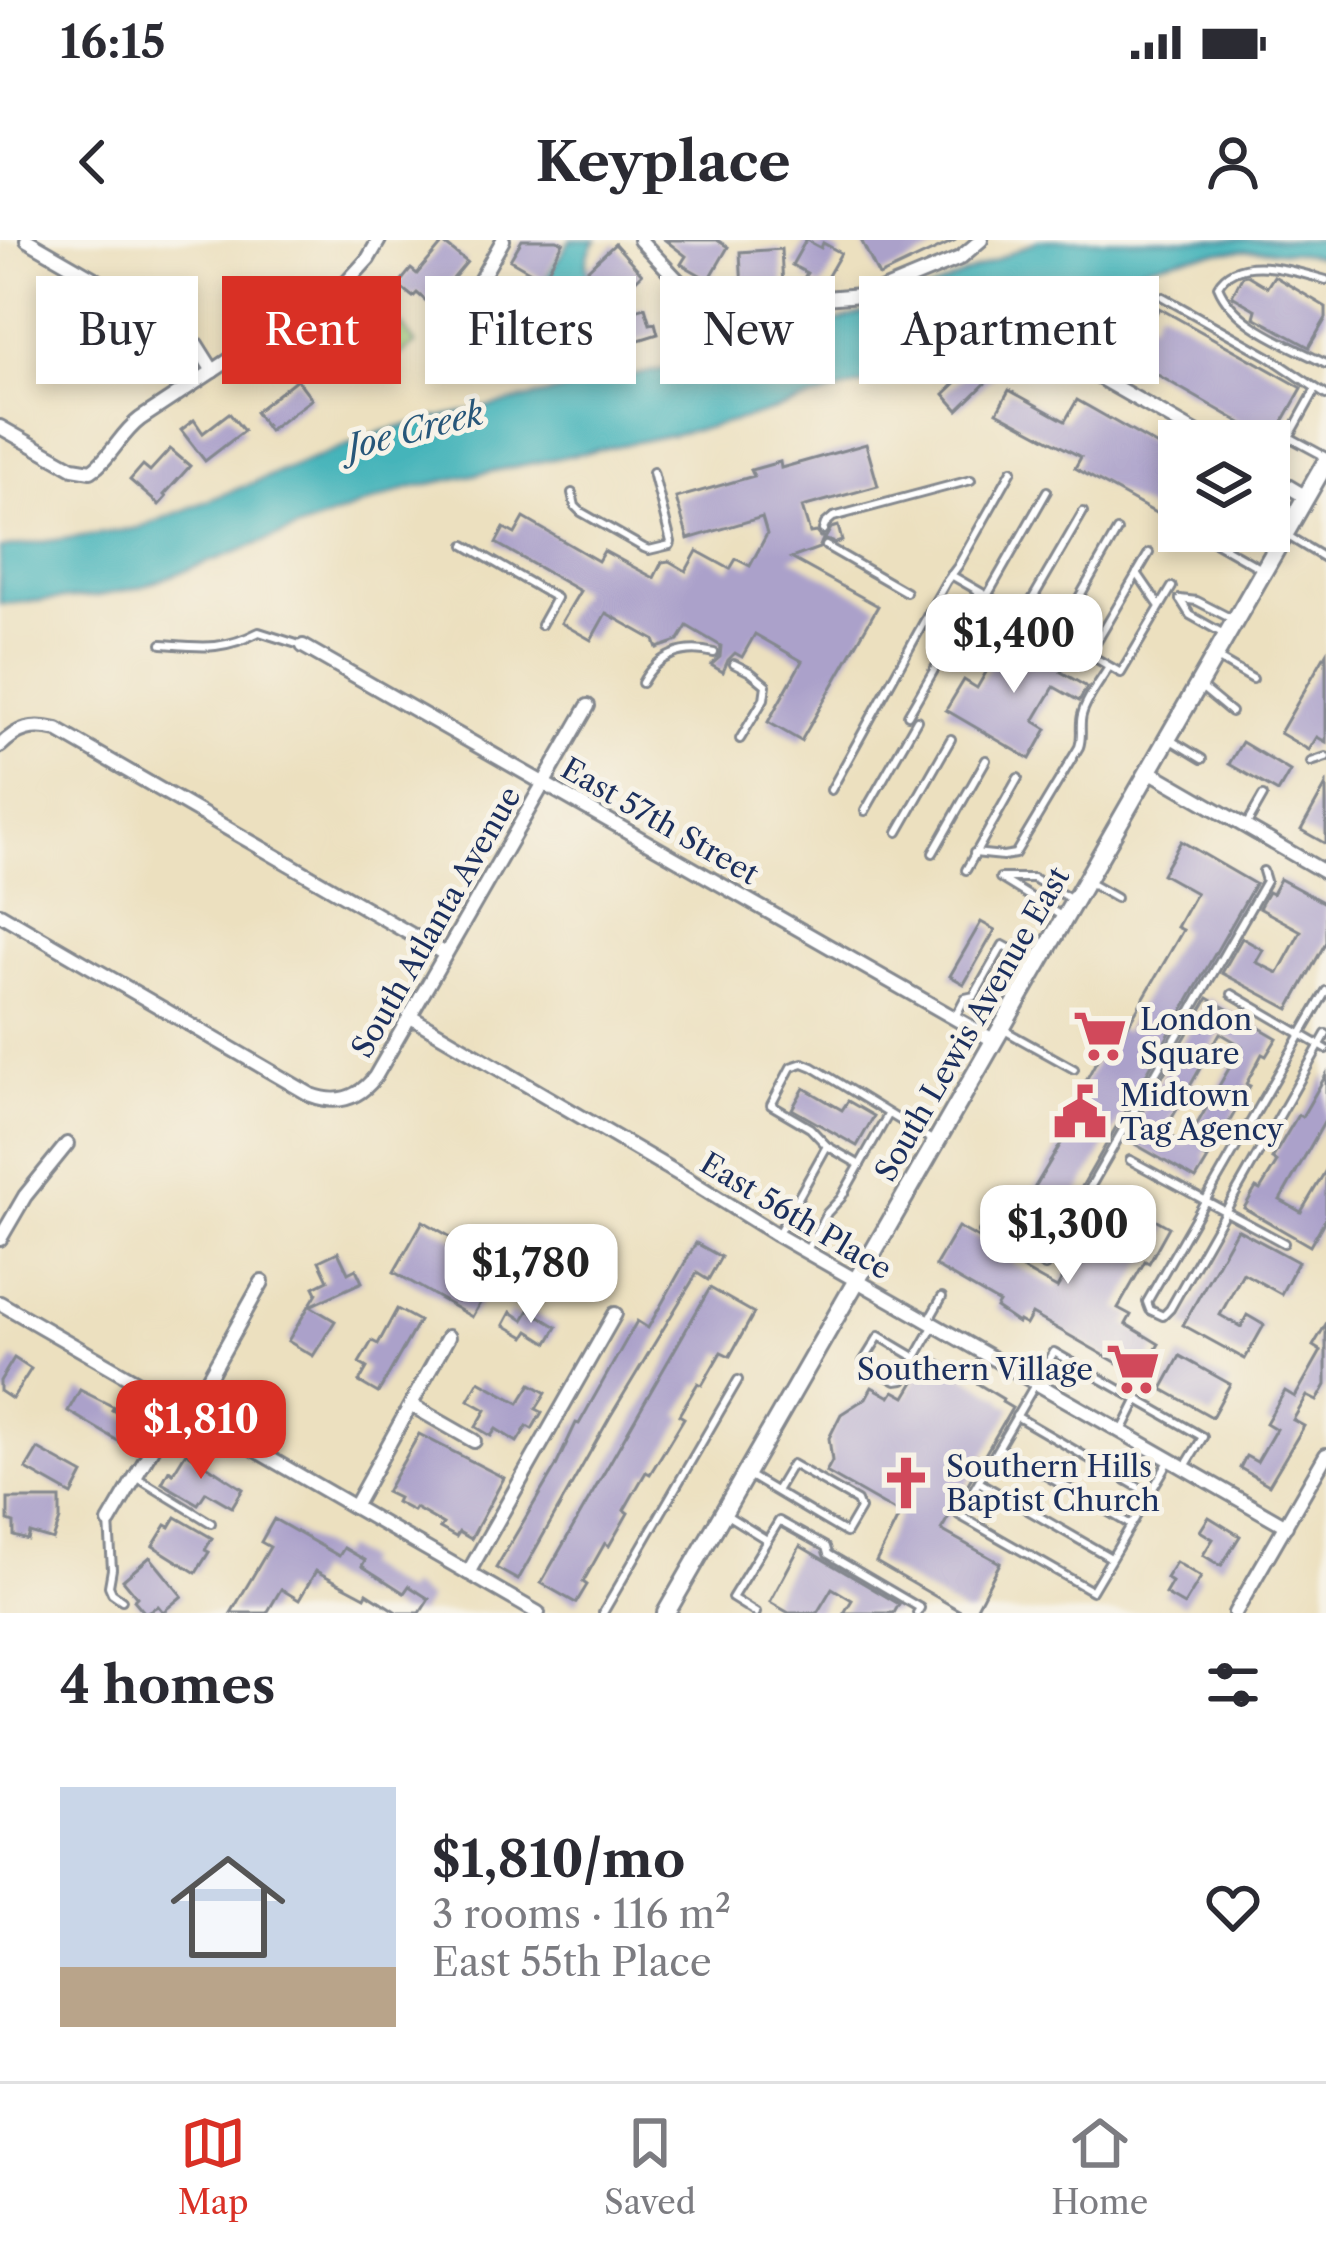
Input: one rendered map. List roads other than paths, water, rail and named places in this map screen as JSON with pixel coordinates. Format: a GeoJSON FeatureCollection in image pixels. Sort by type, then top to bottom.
{"type":"FeatureCollection","features":[{"type":"Feature","properties":{"kind":"main road","name":"South Lewis Avenue East"},"geometry":{"type":"LineString","coordinates":[[1290,524],[1326,460]]}},
{"type":"Feature","properties":{"kind":"main road","name":"South Lewis Avenue East"},"geometry":{"type":"LineString","coordinates":[[666,1613],[1274,552]]}},
{"type":"Feature","properties":{"kind":"street"},"geometry":{"type":"LineString","coordinates":[[27,240],[171,323],[196,344],[213,371]]}},
{"type":"Feature","properties":{"kind":"street"},"geometry":{"type":"LineString","coordinates":[[0,427],[74,469],[91,471],[127,429],[346,283],[379,240]]}},
{"type":"Feature","properties":{"kind":"street"},"geometry":{"type":"LineString","coordinates":[[483,276],[503,240]]}},
{"type":"Feature","properties":{"kind":"street"},"geometry":{"type":"LineString","coordinates":[[640,240],[685,289],[703,301],[729,306],[873,294],[960,258],[981,240]]}},
{"type":"Feature","properties":{"kind":"street"},"geometry":{"type":"LineString","coordinates":[[1111,384],[1174,420]]}},
{"type":"Feature","properties":{"kind":"street"},"geometry":{"type":"LineString","coordinates":[[1290,487],[1306,497]]}},
{"type":"Feature","properties":{"kind":"street","name":"East 57th Street"},"geometry":{"type":"LineString","coordinates":[[302,646],[954,1018],[996,1034]]}},
{"type":"Feature","properties":{"kind":"street","name":"South Atlanta Avenue"},"geometry":{"type":"LineString","coordinates":[[0,914],[311,1095],[325,1101],[355,1096],[375,1077],[588,706]]}},
{"type":"Feature","properties":{"kind":"street"},"geometry":{"type":"LineString","coordinates":[[0,746],[11,735],[40,726],[57,730],[445,954]]}},
{"type":"Feature","properties":{"kind":"street"},"geometry":{"type":"LineString","coordinates":[[1148,772],[1326,873]]}},
{"type":"Feature","properties":{"kind":"street","name":"East 56th Place"},"geometry":{"type":"LineString","coordinates":[[409,1016],[777,1235],[1286,1526]]}},
{"type":"Feature","properties":{"kind":"street"},"geometry":{"type":"LineString","coordinates":[[0,1239],[25,1196],[67,1144]]}},
{"type":"Feature","properties":{"kind":"street"},"geometry":{"type":"LineString","coordinates":[[109,1522],[262,1282]]}},
{"type":"Feature","properties":{"kind":"street"},"geometry":{"type":"LineString","coordinates":[[0,1303],[538,1613]]}},
{"type":"Feature","properties":{"kind":"street"},"geometry":{"type":"LineString","coordinates":[[468,1573],[615,1314]]}},
{"type":"Feature","properties":{"kind":"street"},"geometry":{"type":"LineString","coordinates":[[354,1507],[448,1337]]}},
{"type":"Feature","properties":{"kind":"street"},"geometry":{"type":"LineString","coordinates":[[411,1405],[474,1441]]}},
{"type":"Feature","properties":{"kind":"street"},"geometry":{"type":"LineString","coordinates":[[1235,1613],[1326,1455]]}},
{"type":"Feature","properties":{"kind":"lane"},"geometry":{"type":"LineString","coordinates":[[1325,361],[1249,322],[1228,305],[1218,286],[1230,272],[1243,267],[1326,280]]}},
{"type":"Feature","properties":{"kind":"lane"},"geometry":{"type":"LineString","coordinates":[[1163,297],[1326,394]]}},
{"type":"Feature","properties":{"kind":"lane"},"geometry":{"type":"LineString","coordinates":[[1290,435],[1316,389]]}},
{"type":"Feature","properties":{"kind":"lane"},"geometry":{"type":"LineString","coordinates":[[1290,438],[1326,460]]}},
{"type":"Feature","properties":{"kind":"lane"},"geometry":{"type":"LineString","coordinates":[[831,790],[1012,470]]}},
{"type":"Feature","properties":{"kind":"lane"},"geometry":{"type":"LineString","coordinates":[[572,494],[581,512],[649,550],[670,545],[652,472]]}},
{"type":"Feature","properties":{"kind":"lane"},"geometry":{"type":"LineString","coordinates":[[823,530],[833,517],[970,480]]}},
{"type":"Feature","properties":{"kind":"lane"},"geometry":{"type":"LineString","coordinates":[[908,715],[1047,490]]}},
{"type":"Feature","properties":{"kind":"lane"},"geometry":{"type":"LineString","coordinates":[[1022,616],[1083,512]]}},
{"type":"Feature","properties":{"kind":"lane"},"geometry":{"type":"LineString","coordinates":[[1057,637],[1117,531]]}},
{"type":"Feature","properties":{"kind":"lane"},"geometry":{"type":"LineString","coordinates":[[1290,536],[1326,560]]}},
{"type":"Feature","properties":{"kind":"lane"},"geometry":{"type":"LineString","coordinates":[[465,545],[556,598],[541,625]]}},
{"type":"Feature","properties":{"kind":"lane"},"geometry":{"type":"LineString","coordinates":[[826,546],[906,592]]}},
{"type":"Feature","properties":{"kind":"lane"},"geometry":{"type":"LineString","coordinates":[[1231,552],[1264,570]]}},
{"type":"Feature","properties":{"kind":"lane"},"geometry":{"type":"LineString","coordinates":[[1089,655],[1149,553]]}},
{"type":"Feature","properties":{"kind":"lane"},"geometry":{"type":"LineString","coordinates":[[1137,573],[1160,607]]}},
{"type":"Feature","properties":{"kind":"lane"},"geometry":{"type":"LineString","coordinates":[[951,575],[1120,673],[1172,586]]}},
{"type":"Feature","properties":{"kind":"lane"},"geometry":{"type":"LineString","coordinates":[[1180,598],[1197,601],[1231,628],[1190,615],[1180,598]]}},
{"type":"Feature","properties":{"kind":"lane"},"geometry":{"type":"LineString","coordinates":[[162,644],[215,648],[237,644],[260,632],[302,646]]}},
{"type":"Feature","properties":{"kind":"lane"},"geometry":{"type":"LineString","coordinates":[[642,683],[650,668],[680,651],[714,652]]}},
{"type":"Feature","properties":{"kind":"lane"},"geometry":{"type":"LineString","coordinates":[[1214,656],[1253,680]]}},
{"type":"Feature","properties":{"kind":"lane"},"geometry":{"type":"LineString","coordinates":[[734,664],[766,685],[764,699],[740,740]]}},
{"type":"Feature","properties":{"kind":"lane"},"geometry":{"type":"LineString","coordinates":[[974,853],[1016,854],[1079,747],[1083,711],[1109,666]]}},
{"type":"Feature","properties":{"kind":"lane"},"geometry":{"type":"LineString","coordinates":[[1198,685],[1231,712]]}},
{"type":"Feature","properties":{"kind":"lane"},"geometry":{"type":"LineString","coordinates":[[865,811],[917,720]]}},
{"type":"Feature","properties":{"kind":"lane"},"geometry":{"type":"LineString","coordinates":[[1168,739],[1202,759]]}},
{"type":"Feature","properties":{"kind":"lane"},"geometry":{"type":"LineString","coordinates":[[898,832],[951,740]]}},
{"type":"Feature","properties":{"kind":"lane"},"geometry":{"type":"LineString","coordinates":[[1311,762],[1326,757]]}},
{"type":"Feature","properties":{"kind":"lane"},"geometry":{"type":"LineString","coordinates":[[933,853],[986,760]]}},
{"type":"Feature","properties":{"kind":"lane"},"geometry":{"type":"LineString","coordinates":[[966,870],[1018,778]]}},
{"type":"Feature","properties":{"kind":"lane"},"geometry":{"type":"LineString","coordinates":[[1245,827],[1263,796]]}},
{"type":"Feature","properties":{"kind":"lane"},"geometry":{"type":"LineString","coordinates":[[983,1232],[1046,1266],[1267,881],[1263,871]]}},
{"type":"Feature","properties":{"kind":"lane"},"geometry":{"type":"LineString","coordinates":[[1063,917],[1000,878],[1033,878],[1073,900]]}},
{"type":"Feature","properties":{"kind":"lane"},"geometry":{"type":"LineString","coordinates":[[1085,880],[1116,898]]}},
{"type":"Feature","properties":{"kind":"lane"},"geometry":{"type":"LineString","coordinates":[[954,1018],[965,998],[974,996],[1003,945],[1036,964]]}},
{"type":"Feature","properties":{"kind":"lane"},"geometry":{"type":"LineString","coordinates":[[1326,991],[1147,1301],[1150,1310],[1162,1316],[1170,1309],[1323,1047],[1326,1034]]}},
{"type":"Feature","properties":{"kind":"lane"},"geometry":{"type":"LineString","coordinates":[[1232,994],[1323,1047]]}},
{"type":"Feature","properties":{"kind":"lane"},"geometry":{"type":"LineString","coordinates":[[996,1034],[1074,1069]]}},
{"type":"Feature","properties":{"kind":"lane"},"geometry":{"type":"LineString","coordinates":[[860,1165],[771,1105],[791,1067],[813,1066],[935,1142]]}},
{"type":"Feature","properties":{"kind":"lane"},"geometry":{"type":"LineString","coordinates":[[806,1251],[888,1115]]}},
{"type":"Feature","properties":{"kind":"lane"},"geometry":{"type":"LineString","coordinates":[[777,1235],[827,1146]]}},
{"type":"Feature","properties":{"kind":"lane"},"geometry":{"type":"LineString","coordinates":[[1130,1160],[1285,1244]]}},
{"type":"Feature","properties":{"kind":"lane"},"geometry":{"type":"LineString","coordinates":[[916,1358],[879,1336],[863,1362],[896,1381],[903,1380],[916,1358],[942,1297]]}},
{"type":"Feature","properties":{"kind":"lane"},"geometry":{"type":"LineString","coordinates":[[1170,1460],[1092,1591],[959,1515],[1054,1352],[1203,1437],[1184,1468]]}},
{"type":"Feature","properties":{"kind":"lane"},"geometry":{"type":"LineString","coordinates":[[602,1613],[738,1380]]}},
{"type":"Feature","properties":{"kind":"lane"},"geometry":{"type":"LineString","coordinates":[[1121,1432],[1138,1400]]}},
{"type":"Feature","properties":{"kind":"lane"},"geometry":{"type":"LineString","coordinates":[[1016,1417],[1150,1494]]}},
{"type":"Feature","properties":{"kind":"lane"},"geometry":{"type":"LineString","coordinates":[[998,1448],[1131,1525]]}},
{"type":"Feature","properties":{"kind":"lane"},"geometry":{"type":"LineString","coordinates":[[745,1473],[776,1492],[846,1533],[860,1509],[857,1501],[792,1464],[776,1492]]}},
{"type":"Feature","properties":{"kind":"lane"},"geometry":{"type":"LineString","coordinates":[[136,1477],[212,1523]]}},
{"type":"Feature","properties":{"kind":"lane"},"geometry":{"type":"LineString","coordinates":[[979,1481],[1111,1558]]}},
{"type":"Feature","properties":{"kind":"lane"},"geometry":{"type":"LineString","coordinates":[[722,1513],[767,1540]]}},
{"type":"Feature","properties":{"kind":"lane"},"geometry":{"type":"LineString","coordinates":[[756,1613],[732,1598],[779,1521],[920,1608],[917,1613]]}},
{"type":"Feature","properties":{"kind":"lane"},"geometry":{"type":"LineString","coordinates":[[109,1522],[109,1586],[122,1600]]}},
{"type":"Feature","properties":{"kind":"water"},"geometry":{"type":"Polygon","coordinates":[[[570,240],[596,240],[587,258],[589,276],[548,276],[570,240]]]}},
{"type":"Feature","properties":{"kind":"water","name":"Joe Creek"},"geometry":{"type":"Polygon","coordinates":[[[1039,240],[1326,240],[1326,259],[1238,251],[1177,259],[1117,276],[961,276],[1039,240]]]}},
{"type":"Feature","properties":{"kind":"water","name":"Joe Creek"},"geometry":{"type":"Polygon","coordinates":[[[859,314],[862,384],[715,426],[409,488],[141,587],[99,596],[0,604],[0,548],[139,528],[381,432],[594,384],[636,384],[636,375],[660,370],[660,384],[835,384],[835,322],[859,314]]]}},
{"type":"Feature","properties":{"kind":"place","name":"London Square"},"geometry":{"type":"Point","coordinates":[1100,1036]}},
{"type":"Feature","properties":{"kind":"place","name":"Midtown Tag Agency"},"geometry":{"type":"Point","coordinates":[1080,1112]}},
{"type":"Feature","properties":{"kind":"place","name":"Southern Village"},"geometry":{"type":"Point","coordinates":[1133,1369]}},
{"type":"Feature","properties":{"kind":"place","name":"Southern Hills Baptist Church"},"geometry":{"type":"Point","coordinates":[906,1483]}}]}
